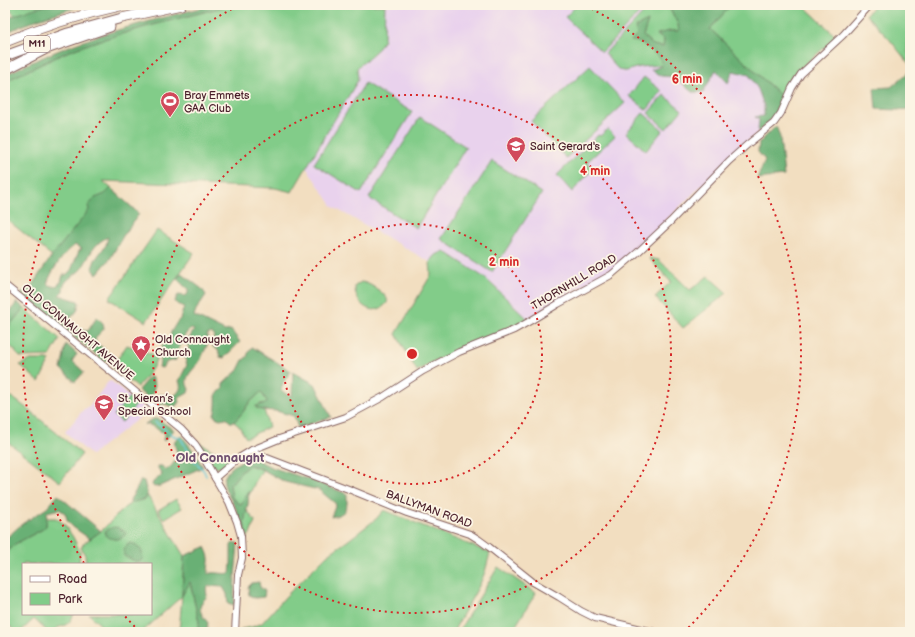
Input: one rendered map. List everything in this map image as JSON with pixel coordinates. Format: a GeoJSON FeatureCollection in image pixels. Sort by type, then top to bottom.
{"type":"FeatureCollection","features":[{"type":"Feature","properties":{"kind":"highway","name":"M11"},"geometry":{"type":"LineString","coordinates":[[5,42],[70,18],[124,5]]}},
{"type":"Feature","properties":{"kind":"highway","name":"M11"},"geometry":{"type":"LineString","coordinates":[[5,56],[68,33],[122,18],[181,5]]}},
{"type":"Feature","properties":{"kind":"highway"},"geometry":{"type":"LineString","coordinates":[[5,70],[46,49],[162,10]]}},
{"type":"Feature","properties":{"kind":"street","name":"THORNHILL ROAD"},"geometry":{"type":"LineString","coordinates":[[215,478],[237,459],[252,450],[279,439],[346,417],[382,397],[422,371],[459,352],[514,330],[611,275],[638,252],[729,161],[774,123],[781,113],[792,88],[801,74],[844,35],[870,5]]}},
{"type":"Feature","properties":{"kind":"street","name":"OLD CONNAUGHT AVENUE"},"geometry":{"type":"LineString","coordinates":[[5,285],[181,429],[195,444],[229,502],[241,536],[242,558],[238,575],[235,632]]}},
{"type":"Feature","properties":{"kind":"street","name":"BALLYMAN ROAD"},"geometry":{"type":"LineString","coordinates":[[252,450],[254,453],[351,490],[407,514],[470,534],[533,582],[581,611],[595,618],[654,632]]}},
{"type":"Feature","properties":{"kind":"shaded area","name":"Saint Gerard's"},"geometry":{"type":"Polygon","coordinates":[[[385,5],[686,5],[782,97],[771,120],[612,271],[568,294],[528,319],[485,278],[436,255],[430,262],[333,207],[306,167],[358,80],[357,68],[379,48],[384,39],[385,5]]]}},
{"type":"Feature","properties":{"kind":"shaded area","name":"St. Kieran’s Special School"},"geometry":{"type":"Polygon","coordinates":[[[111,381],[148,411],[91,455],[65,432],[84,409],[88,408],[108,382],[111,381]]]}},
{"type":"Feature","properties":{"kind":"green space"},"geometry":{"type":"Polygon","coordinates":[[[6,5],[55,5],[15,16],[6,5]]]}},
{"type":"Feature","properties":{"kind":"green space"},"geometry":{"type":"Polygon","coordinates":[[[48,5],[84,5],[38,19],[5,33],[5,19],[48,5]]]}},
{"type":"Feature","properties":{"kind":"green space"},"geometry":{"type":"Polygon","coordinates":[[[213,5],[231,5],[94,42],[69,51],[14,77],[5,83],[5,75],[70,46],[152,20],[213,5]]]}},
{"type":"Feature","properties":{"kind":"green space","name":"Bray Emmets GAA Club"},"geometry":{"type":"Polygon","coordinates":[[[231,5],[385,5],[384,39],[379,48],[357,68],[358,80],[292,192],[275,188],[103,181],[139,214],[89,211],[52,256],[5,218],[5,83],[14,77],[69,51],[94,42],[231,5]]]}},
{"type":"Feature","properties":{"kind":"green space"},"geometry":{"type":"Polygon","coordinates":[[[577,5],[647,5],[602,52],[565,17],[577,5]]]}},
{"type":"Feature","properties":{"kind":"green space"},"geometry":{"type":"Polygon","coordinates":[[[651,5],[668,5],[678,24],[679,31],[670,31],[657,35],[664,40],[663,47],[653,45],[643,36],[648,21],[632,41],[639,42],[649,48],[660,58],[662,66],[646,66],[622,71],[616,67],[605,53],[651,5]]]}},
{"type":"Feature","properties":{"kind":"green space"},"geometry":{"type":"Polygon","coordinates":[[[668,5],[731,5],[710,29],[782,97],[771,120],[758,132],[759,119],[755,117],[764,116],[764,106],[758,89],[749,75],[733,71],[728,83],[716,70],[703,92],[692,92],[675,77],[661,76],[651,70],[662,66],[660,58],[649,48],[639,42],[631,41],[637,34],[635,27],[648,21],[643,36],[653,45],[663,47],[664,40],[657,34],[670,31],[679,31],[678,24],[668,5]]]}},
{"type":"Feature","properties":{"kind":"green space"},"geometry":{"type":"Polygon","coordinates":[[[731,5],[803,5],[837,37],[797,71],[790,80],[782,97],[710,29],[731,5]]]}},
{"type":"Feature","properties":{"kind":"green space"},"geometry":{"type":"Polygon","coordinates":[[[875,5],[910,5],[910,36],[907,39],[910,65],[890,40],[866,15],[875,5]]]}},
{"type":"Feature","properties":{"kind":"green space"},"geometry":{"type":"Polygon","coordinates":[[[590,66],[625,103],[566,158],[531,121],[590,66]]]}},
{"type":"Feature","properties":{"kind":"green space"},"geometry":{"type":"Polygon","coordinates":[[[910,71],[910,109],[876,109],[874,88],[891,87],[910,71]]]}},
{"type":"Feature","properties":{"kind":"green space"},"geometry":{"type":"Polygon","coordinates":[[[644,77],[662,91],[647,110],[629,96],[644,77]]]}},
{"type":"Feature","properties":{"kind":"green space"},"geometry":{"type":"Polygon","coordinates":[[[365,83],[412,112],[361,193],[314,164],[365,83]]]}},
{"type":"Feature","properties":{"kind":"green space"},"geometry":{"type":"Polygon","coordinates":[[[664,95],[682,110],[666,129],[648,113],[664,95]]]}},
{"type":"Feature","properties":{"kind":"green space"},"geometry":{"type":"Polygon","coordinates":[[[643,113],[663,130],[646,151],[626,133],[643,113]]]}},
{"type":"Feature","properties":{"kind":"green space"},"geometry":{"type":"Polygon","coordinates":[[[420,117],[466,147],[416,228],[369,198],[420,117]]]}},
{"type":"Feature","properties":{"kind":"green space"},"geometry":{"type":"Polygon","coordinates":[[[776,126],[780,137],[784,176],[757,179],[765,160],[758,152],[759,143],[776,126]]]}},
{"type":"Feature","properties":{"kind":"green space"},"geometry":{"type":"Polygon","coordinates":[[[608,129],[615,136],[587,162],[593,169],[572,192],[557,175],[598,135],[600,136],[608,129]]]}},
{"type":"Feature","properties":{"kind":"green space"},"geometry":{"type":"Polygon","coordinates":[[[492,161],[542,193],[492,272],[441,239],[492,161]]]}},
{"type":"Feature","properties":{"kind":"green space"},"geometry":{"type":"Polygon","coordinates":[[[111,188],[139,214],[123,236],[110,259],[97,274],[92,268],[95,260],[106,245],[108,237],[95,247],[83,267],[65,283],[63,291],[59,295],[78,301],[79,303],[77,311],[67,322],[80,330],[88,331],[97,317],[103,323],[104,329],[95,338],[96,343],[107,351],[109,356],[105,362],[21,294],[30,288],[52,256],[89,210],[88,206],[95,198],[105,194],[111,188]],[[75,245],[62,257],[47,284],[55,287],[61,282],[63,275],[66,275],[71,270],[79,251],[82,249],[75,245]]]}},
{"type":"Feature","properties":{"kind":"green space"},"geometry":{"type":"Polygon","coordinates":[[[157,230],[194,253],[146,322],[109,299],[157,230]]]}},
{"type":"Feature","properties":{"kind":"green space"},"geometry":{"type":"Polygon","coordinates":[[[444,251],[485,278],[528,319],[436,360],[417,371],[396,334],[431,275],[430,262],[436,255],[444,251]]]}},
{"type":"Feature","properties":{"kind":"green space"},"geometry":{"type":"Polygon","coordinates":[[[649,258],[659,260],[690,290],[708,276],[727,293],[683,328],[655,297],[671,282],[649,258]]]}},
{"type":"Feature","properties":{"kind":"green space"},"geometry":{"type":"Polygon","coordinates":[[[181,273],[202,289],[206,295],[196,310],[194,316],[225,331],[231,330],[240,342],[224,358],[220,357],[218,350],[213,347],[214,335],[211,333],[207,335],[207,345],[201,359],[188,376],[188,393],[179,398],[179,402],[176,406],[165,404],[157,405],[153,402],[153,399],[158,395],[163,394],[174,396],[180,389],[179,381],[187,365],[185,358],[189,347],[186,344],[194,330],[191,329],[186,333],[176,353],[176,360],[167,362],[162,368],[159,367],[162,345],[170,338],[171,332],[180,319],[184,307],[177,304],[175,301],[178,295],[186,296],[188,293],[188,289],[177,279],[181,273]]]}},
{"type":"Feature","properties":{"kind":"green space"},"geometry":{"type":"Polygon","coordinates":[[[361,282],[372,286],[386,297],[387,303],[382,308],[376,310],[370,309],[361,304],[356,293],[355,286],[361,282]]]}},
{"type":"Feature","properties":{"kind":"green space"},"geometry":{"type":"Polygon","coordinates":[[[17,302],[24,308],[5,331],[5,319],[17,302]]]}},
{"type":"Feature","properties":{"kind":"green space"},"geometry":{"type":"Polygon","coordinates":[[[24,308],[60,339],[50,356],[20,357],[15,352],[16,351],[5,342],[5,331],[24,308]]]}},
{"type":"Feature","properties":{"kind":"green space"},"geometry":{"type":"Polygon","coordinates":[[[66,344],[77,354],[72,361],[84,372],[75,382],[61,369],[66,344]]]}},
{"type":"Feature","properties":{"kind":"green space"},"geometry":{"type":"Polygon","coordinates":[[[127,345],[157,356],[152,369],[137,387],[112,367],[127,345]]]}},
{"type":"Feature","properties":{"kind":"green space"},"geometry":{"type":"Polygon","coordinates":[[[252,347],[291,371],[283,383],[281,390],[286,394],[292,396],[293,372],[315,384],[331,417],[298,428],[294,416],[256,408],[256,406],[266,403],[267,401],[261,392],[249,403],[234,422],[230,422],[226,418],[220,419],[215,417],[217,394],[223,389],[223,384],[238,370],[252,347]]]}},
{"type":"Feature","properties":{"kind":"green space"},"geometry":{"type":"Polygon","coordinates":[[[31,360],[50,360],[39,382],[20,365],[31,360]]]}},
{"type":"Feature","properties":{"kind":"green space"},"geometry":{"type":"Polygon","coordinates":[[[149,377],[151,377],[155,385],[149,399],[138,390],[149,377]]]}},
{"type":"Feature","properties":{"kind":"green space"},"geometry":{"type":"Polygon","coordinates":[[[5,392],[82,454],[60,482],[5,440],[5,392]]]}},
{"type":"Feature","properties":{"kind":"green space"},"geometry":{"type":"Polygon","coordinates":[[[261,392],[267,401],[266,403],[260,404],[262,410],[264,410],[269,427],[246,438],[239,426],[234,422],[249,403],[261,392]]]}},
{"type":"Feature","properties":{"kind":"green space"},"geometry":{"type":"Polygon","coordinates":[[[129,397],[137,404],[122,422],[114,415],[129,397]]]}},
{"type":"Feature","properties":{"kind":"green space"},"geometry":{"type":"Polygon","coordinates":[[[153,419],[158,419],[174,430],[164,441],[164,433],[150,425],[145,424],[153,419]]]}},
{"type":"Feature","properties":{"kind":"green space"},"geometry":{"type":"Polygon","coordinates":[[[182,436],[203,467],[160,486],[154,487],[152,485],[153,482],[162,475],[157,466],[162,466],[166,470],[174,463],[177,456],[175,440],[182,436]]]}},
{"type":"Feature","properties":{"kind":"green space"},"geometry":{"type":"Polygon","coordinates":[[[200,443],[217,453],[233,457],[227,464],[217,468],[210,462],[200,443]]]}},
{"type":"Feature","properties":{"kind":"green space"},"geometry":{"type":"Polygon","coordinates":[[[248,459],[255,459],[271,467],[314,481],[347,494],[345,511],[339,515],[331,517],[336,504],[319,490],[285,482],[258,467],[249,465],[230,485],[232,498],[241,505],[249,491],[244,523],[246,536],[242,530],[236,509],[226,491],[224,480],[227,472],[234,466],[248,459]]]}},
{"type":"Feature","properties":{"kind":"green space"},"geometry":{"type":"Polygon","coordinates":[[[249,465],[263,470],[249,495],[248,492],[241,505],[232,498],[230,485],[249,465]]]}},
{"type":"Feature","properties":{"kind":"green space"},"geometry":{"type":"Polygon","coordinates":[[[141,480],[144,481],[147,493],[146,499],[130,503],[131,498],[141,480]]]}},
{"type":"Feature","properties":{"kind":"green space"},"geometry":{"type":"Polygon","coordinates":[[[146,493],[184,556],[182,595],[190,582],[199,622],[197,632],[179,632],[182,596],[142,632],[108,632],[90,615],[152,615],[152,563],[86,563],[85,555],[81,548],[84,543],[101,531],[124,508],[146,493]]]}},
{"type":"Feature","properties":{"kind":"green space"},"geometry":{"type":"Polygon","coordinates":[[[58,495],[101,531],[90,539],[73,527],[68,522],[65,513],[59,509],[47,512],[46,526],[15,544],[5,555],[5,539],[22,524],[47,508],[58,495]]]}},
{"type":"Feature","properties":{"kind":"green space"},"geometry":{"type":"Polygon","coordinates":[[[176,499],[182,508],[164,519],[158,510],[176,499]]]}},
{"type":"Feature","properties":{"kind":"green space"},"geometry":{"type":"Polygon","coordinates":[[[246,509],[255,521],[246,540],[244,523],[246,509]]]}},
{"type":"Feature","properties":{"kind":"green space"},"geometry":{"type":"Polygon","coordinates":[[[384,510],[490,553],[480,584],[453,632],[247,632],[241,629],[262,623],[287,595],[327,555],[376,519],[384,510]]]}},
{"type":"Feature","properties":{"kind":"green space"},"geometry":{"type":"Polygon","coordinates":[[[46,518],[56,518],[64,524],[73,537],[80,552],[79,563],[22,563],[22,615],[74,615],[68,623],[58,628],[54,632],[48,632],[34,619],[20,632],[16,632],[6,622],[5,623],[5,555],[15,544],[46,526],[46,518]]]}},
{"type":"Feature","properties":{"kind":"green space"},"geometry":{"type":"Polygon","coordinates":[[[116,527],[125,531],[126,534],[121,538],[116,539],[106,536],[105,531],[116,527]]]}},
{"type":"Feature","properties":{"kind":"green space"},"geometry":{"type":"Polygon","coordinates":[[[131,543],[137,545],[141,549],[142,561],[137,562],[124,556],[124,550],[128,544],[131,543]]]}},
{"type":"Feature","properties":{"kind":"green space"},"geometry":{"type":"Polygon","coordinates":[[[233,543],[238,543],[234,605],[228,603],[227,594],[223,587],[209,586],[206,589],[207,596],[201,603],[200,607],[202,614],[208,623],[207,632],[197,632],[199,622],[190,582],[182,596],[184,556],[205,547],[209,558],[208,574],[230,573],[231,545],[233,543]]]}},
{"type":"Feature","properties":{"kind":"green space"},"geometry":{"type":"Polygon","coordinates":[[[498,567],[536,593],[512,632],[458,632],[498,567]]]}},
{"type":"Feature","properties":{"kind":"green space"},"geometry":{"type":"Polygon","coordinates":[[[259,582],[260,587],[265,591],[264,597],[255,598],[249,595],[248,587],[252,583],[259,582]]]}},
{"type":"Feature","properties":{"kind":"waterway"},"geometry":{"type":"LineString","coordinates":[[155,422],[174,436],[181,439],[193,459],[204,471],[206,476]]}},
{"type":"Feature","properties":{"kind":"place","name":"Bray Emmets GAA Club"},"geometry":{"type":"Point","coordinates":[170,118]}},
{"type":"Feature","properties":{"kind":"place","name":"Saint Gerard's"},"geometry":{"type":"Point","coordinates":[516,163]}},
{"type":"Feature","properties":{"kind":"place","name":"Old Connaught Church"},"geometry":{"type":"Point","coordinates":[141,362]}},
{"type":"Feature","properties":{"kind":"place","name":"St. Kieran’s Special School"},"geometry":{"type":"Point","coordinates":[104,421]}},
{"type":"Feature","properties":{"kind":"district","name":"Old Connaught"},"geometry":{"type":"Point","coordinates":[220,458]}}]}
